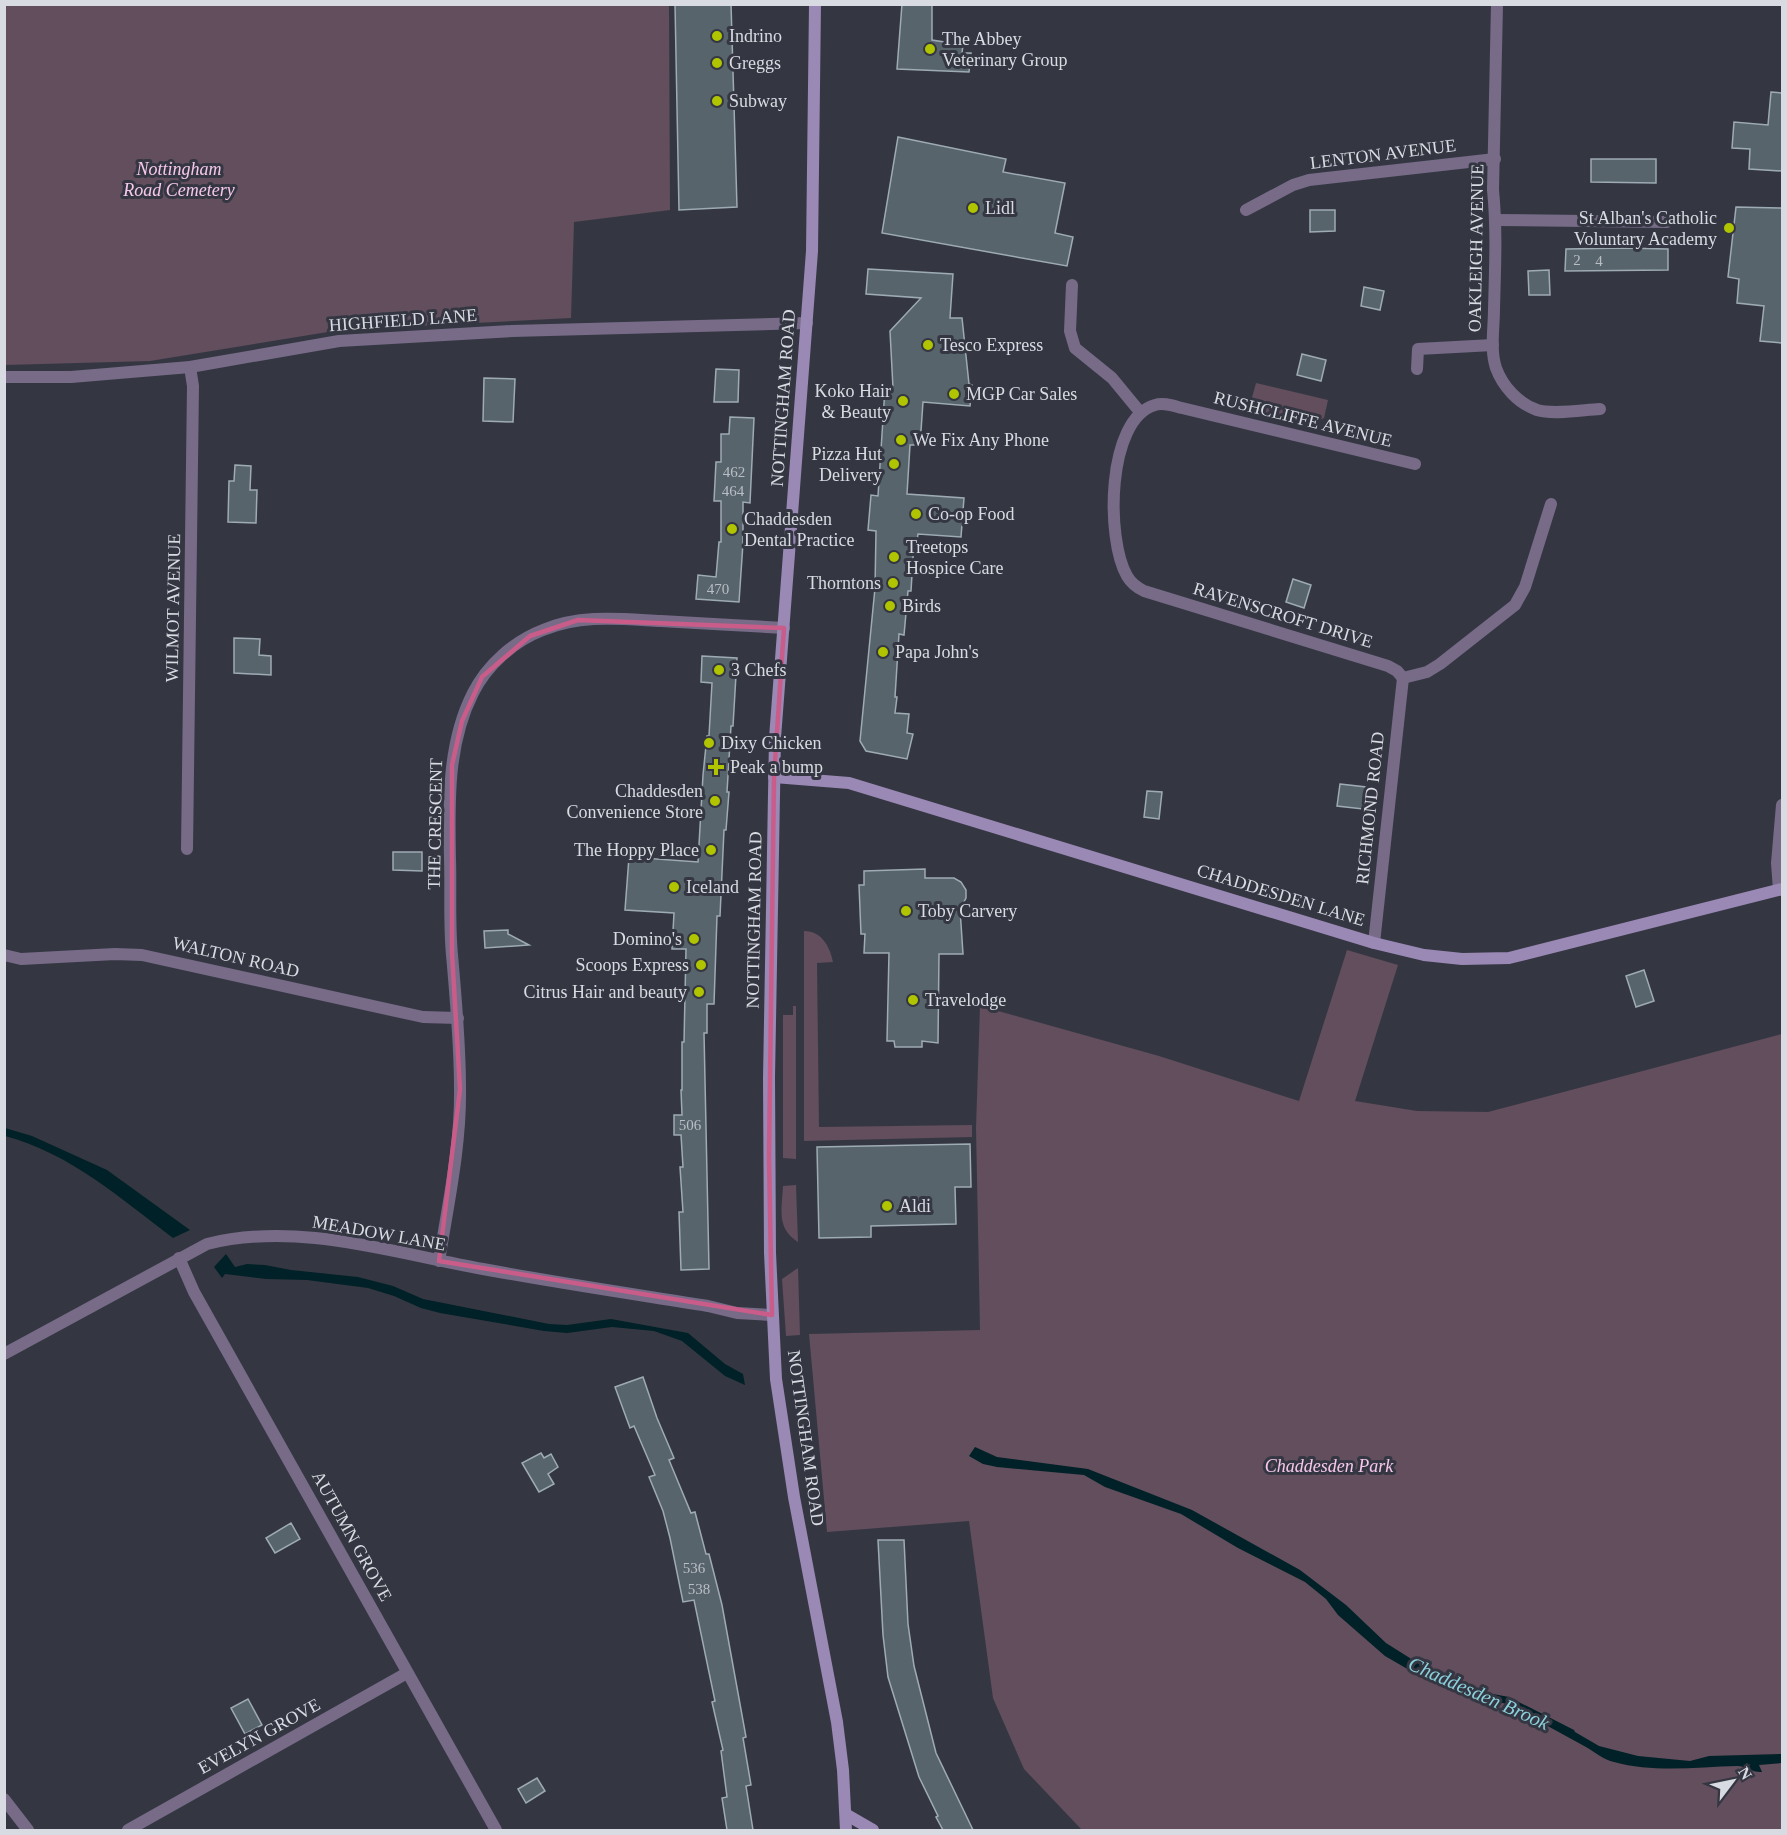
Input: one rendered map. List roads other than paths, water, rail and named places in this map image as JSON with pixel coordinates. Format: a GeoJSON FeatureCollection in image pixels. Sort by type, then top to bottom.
{"type":"FeatureCollection","features":[{"type":"Feature","properties":{"kind":"street","name":"NOTTINGHAM ROAD"},"geometry":{"type":"LineString","coordinates":[[815,4],[812,250],[775,738],[769,1145],[772,1315],[776,1379],[784,1442],[837,1722],[847,1815],[846,1830]]}},
{"type":"Feature","properties":{"kind":"street","name":"OAKLEIGH AVENUE"},"geometry":{"type":"LineString","coordinates":[[1497,4],[1493,190],[1496,220],[1493,345],[1496,366],[1511,394],[1529,406],[1547,412],[1600,409]]}},
{"type":"Feature","properties":{"kind":"street","name":"LENTON AVENUE"},"geometry":{"type":"LineString","coordinates":[[1246,210],[1293,185],[1309,180],[1495,159]]}},
{"type":"Feature","properties":{"kind":"street"},"geometry":{"type":"LineString","coordinates":[[1496,220],[1667,222]]}},
{"type":"Feature","properties":{"kind":"street"},"geometry":{"type":"LineString","coordinates":[[1072,285],[1069,320],[1075,348],[1112,378],[1140,412]]}},
{"type":"Feature","properties":{"kind":"street","name":"HIGHFIELD LANE"},"geometry":{"type":"LineString","coordinates":[[4,377],[71,376],[190,367],[339,341],[512,332],[807,323]]}},
{"type":"Feature","properties":{"kind":"street"},"geometry":{"type":"LineString","coordinates":[[1417,369],[1418,349],[1493,345]]}},
{"type":"Feature","properties":{"kind":"street","name":"WILMOT AVENUE"},"geometry":{"type":"LineString","coordinates":[[187,849],[193,386],[190,367]]}},
{"type":"Feature","properties":{"kind":"street","name":"RUSHCLIFFE AVENUE"},"geometry":{"type":"LineString","coordinates":[[1140,412],[1160,404],[1182,408],[1415,464]]}},
{"type":"Feature","properties":{"kind":"street","name":"RAVENSCROFT DRIVE"},"geometry":{"type":"LineString","coordinates":[[1140,412],[1125,435],[1115,483],[1118,548],[1125,572],[1133,584],[1144,591],[1166,599],[1389,666],[1403,678]]}},
{"type":"Feature","properties":{"kind":"street"},"geometry":{"type":"LineString","coordinates":[[1403,678],[1427,672],[1440,664],[1515,605],[1525,587],[1551,504]]}},
{"type":"Feature","properties":{"kind":"street","name":"THE CRESCENT"},"geometry":{"type":"LineString","coordinates":[[439,1261],[460,1109],[458,1018],[452,953],[449,822],[452,765],[462,721],[472,694],[489,668],[530,636],[546,628],[578,620],[612,619],[784,628]]}},
{"type":"Feature","properties":{"kind":"street","name":"RICHMOND ROAD"},"geometry":{"type":"LineString","coordinates":[[1374,943],[1403,678]]}},
{"type":"Feature","properties":{"kind":"street","name":"CHADDESDEN LANE"},"geometry":{"type":"LineString","coordinates":[[774,777],[849,783],[1374,943],[1424,955],[1462,959],[1509,958],[1781,889]]}},
{"type":"Feature","properties":{"kind":"street"},"geometry":{"type":"LineString","coordinates":[[1781,889],[1777,863],[1782,805]]}},
{"type":"Feature","properties":{"kind":"street","name":"WALTON ROAD"},"geometry":{"type":"LineString","coordinates":[[4,955],[21,959],[114,954],[142,955],[423,1017],[458,1018]]}},
{"type":"Feature","properties":{"kind":"street","name":"MEADOW LANE"},"geometry":{"type":"LineString","coordinates":[[4,1354],[207,1244],[234,1238],[265,1236],[334,1241],[737,1313],[772,1315]]}},
{"type":"Feature","properties":{"kind":"street","name":"AUTUMN GROVE"},"geometry":{"type":"LineString","coordinates":[[179,1258],[194,1292],[496,1830]]}},
{"type":"Feature","properties":{"kind":"street","name":"EVELYN GROVE"},"geometry":{"type":"LineString","coordinates":[[128,1830],[407,1673]]}},
{"type":"Feature","properties":{"kind":"street"},"geometry":{"type":"LineString","coordinates":[[4,1799],[28,1830]]}},
{"type":"Feature","properties":{"kind":"street"},"geometry":{"type":"LineString","coordinates":[[847,1815],[873,1830]]}},
{"type":"Feature","properties":{"kind":"water"},"geometry":{"type":"Polygon","coordinates":[[[5,1128],[32,1136],[107,1170],[190,1230],[173,1238],[73,1165],[29,1144],[5,1136],[5,1128]]]}},
{"type":"Feature","properties":{"kind":"water"},"geometry":{"type":"Polygon","coordinates":[[[226,1254],[235,1267],[247,1264],[265,1265],[358,1277],[393,1286],[423,1299],[549,1324],[567,1325],[611,1319],[688,1333],[725,1364],[743,1374],[745,1385],[725,1376],[682,1341],[654,1331],[612,1327],[567,1333],[544,1331],[440,1313],[368,1288],[307,1280],[266,1279],[225,1274],[222,1278],[214,1267],[226,1254]]]}},
{"type":"Feature","properties":{"kind":"water","name":"Chaddesden Brook"},"geometry":{"type":"Polygon","coordinates":[[[975,1447],[997,1457],[1088,1469],[1192,1510],[1300,1570],[1346,1605],[1386,1643],[1432,1672],[1488,1693],[1509,1697],[1574,1730],[1599,1746],[1638,1756],[1690,1761],[1709,1756],[1782,1754],[1782,1763],[1759,1765],[1762,1772],[1759,1772],[1737,1766],[1660,1768],[1610,1761],[1514,1707],[1503,1703],[1481,1701],[1423,1678],[1385,1656],[1338,1615],[1326,1599],[1305,1582],[1238,1548],[1181,1514],[1105,1487],[1084,1475],[983,1464],[969,1456],[975,1447]]]}},
{"type":"Feature","properties":{"kind":"place","name":"Indrino"},"geometry":{"type":"Point","coordinates":[717,36]}},
{"type":"Feature","properties":{"kind":"place","name":"The Abbey Veterinary Group"},"geometry":{"type":"Point","coordinates":[930,49]}},
{"type":"Feature","properties":{"kind":"place","name":"Greggs"},"geometry":{"type":"Point","coordinates":[717,63]}},
{"type":"Feature","properties":{"kind":"place","name":"Subway"},"geometry":{"type":"Point","coordinates":[717,101]}},
{"type":"Feature","properties":{"kind":"place","name":"Lidl"},"geometry":{"type":"Point","coordinates":[973,208]}},
{"type":"Feature","properties":{"kind":"place","name":"St Alban's Catholic Voluntary Academy"},"geometry":{"type":"Point","coordinates":[1729,228]}},
{"type":"Feature","properties":{"kind":"place","name":"Tesco Express"},"geometry":{"type":"Point","coordinates":[928,345]}},
{"type":"Feature","properties":{"kind":"place","name":"MGP Car Sales"},"geometry":{"type":"Point","coordinates":[954,394]}},
{"type":"Feature","properties":{"kind":"place","name":"Koko Hair & Beauty"},"geometry":{"type":"Point","coordinates":[903,401]}},
{"type":"Feature","properties":{"kind":"place","name":"We Fix Any Phone"},"geometry":{"type":"Point","coordinates":[901,440]}},
{"type":"Feature","properties":{"kind":"place","name":"Pizza Hut Delivery"},"geometry":{"type":"Point","coordinates":[894,464]}},
{"type":"Feature","properties":{"kind":"place","name":"Co-op Food"},"geometry":{"type":"Point","coordinates":[916,514]}},
{"type":"Feature","properties":{"kind":"place","name":"Chaddesden Dental Practice"},"geometry":{"type":"Point","coordinates":[732,529]}},
{"type":"Feature","properties":{"kind":"place","name":"Treetops Hospice Care"},"geometry":{"type":"Point","coordinates":[894,557]}},
{"type":"Feature","properties":{"kind":"place","name":"Thorntons"},"geometry":{"type":"Point","coordinates":[893,583]}},
{"type":"Feature","properties":{"kind":"place","name":"Birds"},"geometry":{"type":"Point","coordinates":[890,606]}},
{"type":"Feature","properties":{"kind":"place","name":"Papa John's"},"geometry":{"type":"Point","coordinates":[883,652]}},
{"type":"Feature","properties":{"kind":"place","name":"3 Chefs"},"geometry":{"type":"Point","coordinates":[719,670]}},
{"type":"Feature","properties":{"kind":"place","name":"Dixy Chicken"},"geometry":{"type":"Point","coordinates":[709,743]}},
{"type":"Feature","properties":{"kind":"place","name":"Peak a bump"},"geometry":{"type":"Point","coordinates":[716,767]}},
{"type":"Feature","properties":{"kind":"place","name":"Chaddesden Convenience Store"},"geometry":{"type":"Point","coordinates":[715,801]}},
{"type":"Feature","properties":{"kind":"place","name":"The Hoppy Place"},"geometry":{"type":"Point","coordinates":[711,850]}},
{"type":"Feature","properties":{"kind":"place","name":"Iceland"},"geometry":{"type":"Point","coordinates":[674,887]}},
{"type":"Feature","properties":{"kind":"place","name":"Toby Carvery"},"geometry":{"type":"Point","coordinates":[906,911]}},
{"type":"Feature","properties":{"kind":"place","name":"Domino's"},"geometry":{"type":"Point","coordinates":[694,939]}},
{"type":"Feature","properties":{"kind":"place","name":"Scoops Express"},"geometry":{"type":"Point","coordinates":[701,965]}},
{"type":"Feature","properties":{"kind":"place","name":"Citrus Hair and beauty"},"geometry":{"type":"Point","coordinates":[699,992]}},
{"type":"Feature","properties":{"kind":"place","name":"Travelodge"},"geometry":{"type":"Point","coordinates":[913,1000]}},
{"type":"Feature","properties":{"kind":"place","name":"Aldi"},"geometry":{"type":"Point","coordinates":[887,1206]}},
{"type":"Feature","properties":{"kind":"park label","name":"Nottingham Road Cemetery"},"geometry":{"type":"Point","coordinates":[179,180]}},
{"type":"Feature","properties":{"kind":"park label","name":"Chaddesden Park"},"geometry":{"type":"Point","coordinates":[1329,1466]}}]}
